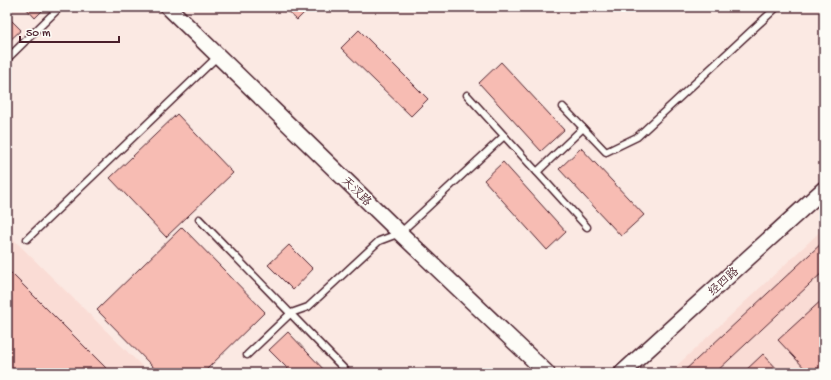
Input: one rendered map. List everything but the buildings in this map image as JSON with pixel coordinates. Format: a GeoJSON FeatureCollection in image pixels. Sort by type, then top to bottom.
{"type":"FeatureCollection","features":[{"type":"Feature","properties":{"kind":"street","name":"天汊路"},"geometry":{"type":"LineString","coordinates":[[168,7],[400,233],[547,373]]}},
{"type":"Feature","properties":{"kind":"street","name":"经四路"},"geometry":{"type":"LineString","coordinates":[[622,373],[824,189]]}},
{"type":"Feature","properties":{"kind":"lane"},"geometry":{"type":"LineString","coordinates":[[7,59],[60,7]]}},
{"type":"Feature","properties":{"kind":"lane"},"geometry":{"type":"LineString","coordinates":[[563,107],[606,152],[637,137],[777,7]]}},
{"type":"Feature","properties":{"kind":"lane"},"geometry":{"type":"LineString","coordinates":[[27,239],[218,56]]}},
{"type":"Feature","properties":{"kind":"lane"},"geometry":{"type":"LineString","coordinates":[[467,95],[587,226]]}},
{"type":"Feature","properties":{"kind":"lane"},"geometry":{"type":"LineString","coordinates":[[537,172],[583,128]]}},
{"type":"Feature","properties":{"kind":"lane"},"geometry":{"type":"LineString","coordinates":[[248,355],[291,314],[308,307],[380,240],[400,233],[504,136]]}},
{"type":"Feature","properties":{"kind":"lane"},"geometry":{"type":"LineString","coordinates":[[199,219],[348,373]]}},
{"type":"Feature","properties":{"kind":"shaded area"},"geometry":{"type":"Polygon","coordinates":[[[824,228],[824,373],[669,373],[824,228]]]}},
{"type":"Feature","properties":{"kind":"shaded area"},"geometry":{"type":"Polygon","coordinates":[[[7,233],[149,373],[7,373],[7,233]]]}}]}
